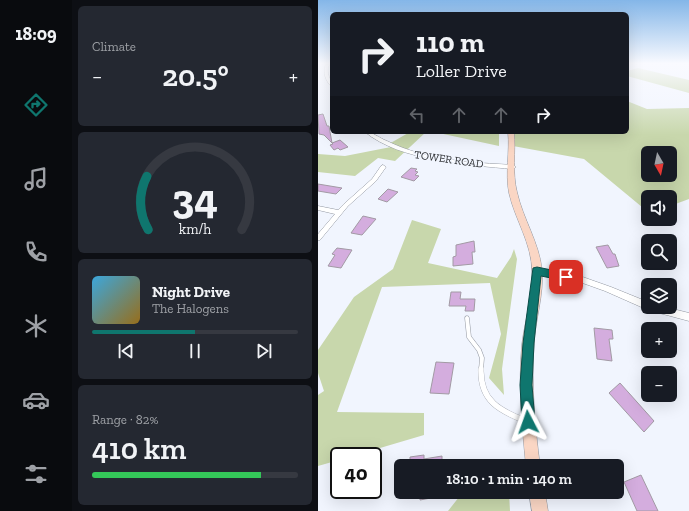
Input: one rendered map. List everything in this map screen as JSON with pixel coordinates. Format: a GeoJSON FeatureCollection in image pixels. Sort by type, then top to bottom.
{"type":"FeatureCollection","features":[{"type":"Feature","properties":{"kind":"street","name":"TOWER ROAD"},"geometry":{"type":"LineString","coordinates":[[370,134],[383,142],[427,158],[513,167]]}},
{"type":"Feature","properties":{"kind":"street"},"geometry":{"type":"LineString","coordinates":[[511,134],[513,146],[512,181],[516,201],[533,248],[537,271],[536,291],[528,343],[526,385],[532,459]]}},
{"type":"Feature","properties":{"kind":"street"},"geometry":{"type":"LineString","coordinates":[[318,238],[340,213],[374,180],[383,167]]}},
{"type":"Feature","properties":{"kind":"street"},"geometry":{"type":"LineString","coordinates":[[318,208],[340,213]]}},
{"type":"Feature","properties":{"kind":"street"},"geometry":{"type":"LineString","coordinates":[[537,271],[577,278],[641,303]]}},
{"type":"Feature","properties":{"kind":"street"},"geometry":{"type":"LineString","coordinates":[[677,314],[689,317]]}},
{"type":"Feature","properties":{"kind":"street"},"geometry":{"type":"LineString","coordinates":[[538,499],[540,511]]}},
{"type":"Feature","properties":{"kind":"lane"},"geometry":{"type":"LineString","coordinates":[[467,318],[467,336],[481,353],[481,373],[486,396],[500,410],[528,422]]}},
{"type":"Feature","properties":{"kind":"green space"},"geometry":{"type":"Polygon","coordinates":[[[670,88],[689,88],[689,93],[670,88]]]}},
{"type":"Feature","properties":{"kind":"green space"},"geometry":{"type":"Polygon","coordinates":[[[629,102],[647,109],[689,108],[689,199],[677,203],[677,190],[641,190],[641,206],[584,159],[513,146],[511,134],[629,134],[629,102]]]}},
{"type":"Feature","properties":{"kind":"green space"},"geometry":{"type":"Polygon","coordinates":[[[406,134],[424,134],[395,161],[378,158],[355,176],[318,172],[318,154],[345,156],[391,147],[387,145],[406,134]]]}},
{"type":"Feature","properties":{"kind":"green space"},"geometry":{"type":"Polygon","coordinates":[[[443,134],[499,134],[499,146],[443,134]]]}},
{"type":"Feature","properties":{"kind":"green space"},"geometry":{"type":"Polygon","coordinates":[[[412,220],[441,229],[428,263],[497,278],[511,257],[514,249],[517,259],[502,369],[504,395],[489,378],[501,334],[490,283],[382,287],[337,412],[424,413],[424,435],[382,447],[330,447],[330,463],[318,466],[318,395],[324,391],[318,373],[318,350],[354,297],[393,269],[412,220]]]}},
{"type":"Feature","properties":{"kind":"green space"},"geometry":{"type":"Polygon","coordinates":[[[457,499],[509,499],[510,511],[448,511],[457,499]]]}},
{"type":"Feature","properties":{"kind":"building"},"geometry":{"type":"Polygon","coordinates":[[[323,114],[327,126],[329,126],[332,143],[324,135],[319,134],[318,115],[323,114]]]}},
{"type":"Feature","properties":{"kind":"building"},"geometry":{"type":"Polygon","coordinates":[[[340,140],[348,147],[340,150],[338,148],[334,150],[330,145],[333,144],[332,143],[340,140]]]}},
{"type":"Feature","properties":{"kind":"building"},"geometry":{"type":"Polygon","coordinates":[[[411,168],[417,169],[415,171],[418,172],[415,175],[419,176],[414,181],[401,177],[411,168]]]}},
{"type":"Feature","properties":{"kind":"building"},"geometry":{"type":"Polygon","coordinates":[[[318,184],[342,188],[336,194],[318,191],[318,184]]]}},
{"type":"Feature","properties":{"kind":"building"},"geometry":{"type":"Polygon","coordinates":[[[388,189],[398,192],[387,202],[378,199],[388,189]]]}},
{"type":"Feature","properties":{"kind":"building"},"geometry":{"type":"Polygon","coordinates":[[[363,216],[376,219],[362,235],[351,233],[363,216]]]}},
{"type":"Feature","properties":{"kind":"building"},"geometry":{"type":"Polygon","coordinates":[[[474,241],[475,252],[472,252],[473,264],[453,266],[453,257],[456,256],[456,245],[474,241]]]}},
{"type":"Feature","properties":{"kind":"building"},"geometry":{"type":"Polygon","coordinates":[[[608,245],[613,254],[615,254],[619,266],[607,268],[596,247],[608,245]]]}},
{"type":"Feature","properties":{"kind":"building"},"geometry":{"type":"Polygon","coordinates":[[[337,248],[352,250],[341,268],[328,266],[335,255],[332,254],[337,248]]]}},
{"type":"Feature","properties":{"kind":"building"},"geometry":{"type":"Polygon","coordinates":[[[451,292],[461,292],[460,299],[475,299],[474,311],[465,311],[466,306],[449,306],[451,292]]]}},
{"type":"Feature","properties":{"kind":"building"},"geometry":{"type":"Polygon","coordinates":[[[594,328],[612,330],[613,339],[609,339],[612,361],[597,359],[594,328]]]}},
{"type":"Feature","properties":{"kind":"building"},"geometry":{"type":"Polygon","coordinates":[[[436,362],[454,363],[449,394],[430,393],[436,362]]]}},
{"type":"Feature","properties":{"kind":"building"},"geometry":{"type":"Polygon","coordinates":[[[620,383],[654,421],[644,432],[609,393],[620,383]]]}},
{"type":"Feature","properties":{"kind":"building"},"geometry":{"type":"Polygon","coordinates":[[[424,455],[424,459],[410,459],[410,457],[424,455]]]}},
{"type":"Feature","properties":{"kind":"building"},"geometry":{"type":"Polygon","coordinates":[[[442,456],[442,459],[424,459],[442,456]]]}},
{"type":"Feature","properties":{"kind":"building"},"geometry":{"type":"Polygon","coordinates":[[[641,475],[658,511],[637,511],[624,482],[641,475]]]}},
{"type":"Feature","properties":{"kind":"route"},"geometry":{"type":"LineString","coordinates":[[528,422],[526,385],[528,343],[537,271],[566,277]]}}]}
